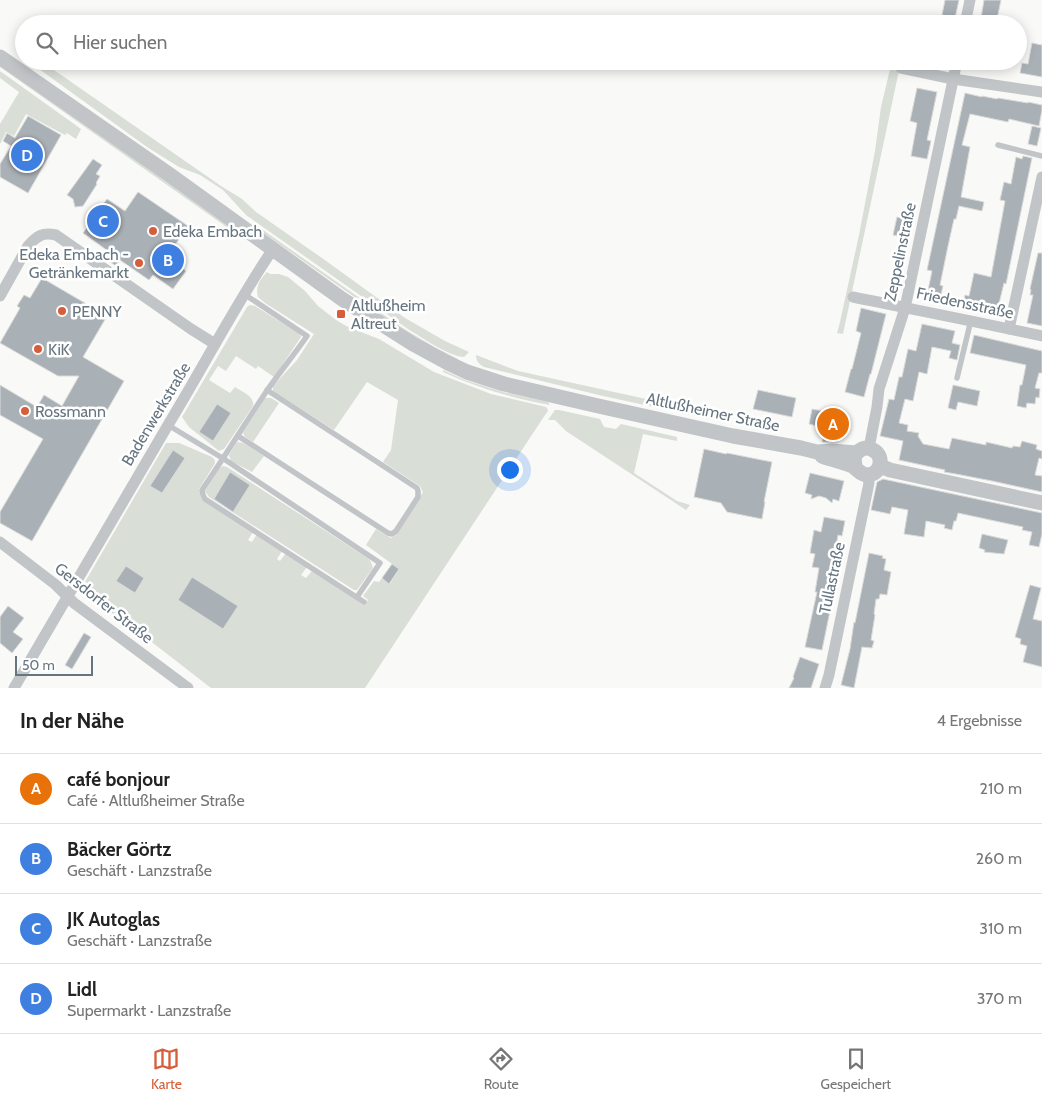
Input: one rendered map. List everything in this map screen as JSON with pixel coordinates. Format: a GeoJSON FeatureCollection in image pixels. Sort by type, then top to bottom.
{"type":"FeatureCollection","features":[{"type":"Feature","properties":{"kind":"street"},"geometry":{"type":"LineString","coordinates":[[967,15],[970,0]]}},
{"type":"Feature","properties":{"kind":"street","name":"Altlußheimer Straße"},"geometry":{"type":"LineString","coordinates":[[0,57],[15,67]]}},
{"type":"Feature","properties":{"kind":"street","name":"Altlußheimer Straße"},"geometry":{"type":"LineString","coordinates":[[19,70],[140,154],[342,299],[448,364],[504,384],[601,407],[817,452],[832,451],[862,461]]}},
{"type":"Feature","properties":{"kind":"street"},"geometry":{"type":"LineString","coordinates":[[910,70],[953,79],[1042,92]]}},
{"type":"Feature","properties":{"kind":"street","name":"Zeppelinstraße"},"geometry":{"type":"LineString","coordinates":[[862,461],[878,407],[879,389],[905,308],[955,70]]}},
{"type":"Feature","properties":{"kind":"street"},"geometry":{"type":"LineString","coordinates":[[1009,329],[1042,177]]}},
{"type":"Feature","properties":{"kind":"street"},"geometry":{"type":"LineString","coordinates":[[0,296],[28,246],[40,235],[48,233],[64,240],[215,344]]}},
{"type":"Feature","properties":{"kind":"street","name":"Badenwerkstraße"},"geometry":{"type":"LineString","coordinates":[[14,688],[244,294],[273,249]]}},
{"type":"Feature","properties":{"kind":"street","name":"Friedensstraße"},"geometry":{"type":"LineString","coordinates":[[853,297],[1042,336]]}},
{"type":"Feature","properties":{"kind":"street"},"geometry":{"type":"LineString","coordinates":[[878,453],[880,456],[880,466],[875,472],[862,461],[878,453]]}},
{"type":"Feature","properties":{"kind":"street","name":"Tullastraße"},"geometry":{"type":"LineString","coordinates":[[825,688],[869,483],[862,461]]}},
{"type":"Feature","properties":{"kind":"street"},"geometry":{"type":"LineString","coordinates":[[880,466],[890,470],[1042,502]]}},
{"type":"Feature","properties":{"kind":"street","name":"Gersdorfer Straße"},"geometry":{"type":"LineString","coordinates":[[0,542],[56,585],[74,604],[188,688]]}},
{"type":"Feature","properties":{"kind":"lane"},"geometry":{"type":"LineString","coordinates":[[998,145],[1042,156]]}},
{"type":"Feature","properties":{"kind":"lane"},"geometry":{"type":"LineString","coordinates":[[244,294],[307,336],[267,390],[224,459],[202,490],[203,495],[205,499],[364,602]]}},
{"type":"Feature","properties":{"kind":"lane"},"geometry":{"type":"LineString","coordinates":[[957,378],[971,320]]}},
{"type":"Feature","properties":{"kind":"lane"},"geometry":{"type":"LineString","coordinates":[[238,436],[388,533],[392,534],[396,531],[418,497],[417,488],[267,390]]}},
{"type":"Feature","properties":{"kind":"lane"},"geometry":{"type":"LineString","coordinates":[[168,424],[380,563],[357,597]]}},
{"type":"Feature","properties":{"kind":"shaded area"},"geometry":{"type":"Polygon","coordinates":[[[0,63],[247,238],[245,240],[0,67],[0,63]]]}},
{"type":"Feature","properties":{"kind":"shaded area"},"geometry":{"type":"Polygon","coordinates":[[[40,70],[54,70],[242,199],[256,212],[405,318],[445,341],[469,352],[464,357],[451,354],[408,329],[246,215],[223,190],[200,175],[179,167],[147,147],[40,70]]]}},
{"type":"Feature","properties":{"kind":"shaded area"},"geometry":{"type":"Polygon","coordinates":[[[890,70],[899,70],[843,334],[837,333],[859,235],[875,151],[881,107],[890,70]]]}},
{"type":"Feature","properties":{"kind":"shaded area"},"geometry":{"type":"Polygon","coordinates":[[[0,71],[81,129],[76,139],[26,114],[14,136],[6,132],[0,144],[0,124],[19,92],[0,78],[0,71]]]}},
{"type":"Feature","properties":{"kind":"shaded area"},"geometry":{"type":"Polygon","coordinates":[[[263,230],[401,327],[458,359],[457,362],[380,315],[262,232],[263,230]]]}},
{"type":"Feature","properties":{"kind":"shaded area"},"geometry":{"type":"Polygon","coordinates":[[[267,272],[288,277],[305,291],[318,306],[336,320],[348,327],[379,339],[434,372],[491,394],[546,407],[548,411],[365,688],[211,688],[144,636],[141,625],[131,620],[122,620],[81,592],[166,443],[179,443],[212,457],[215,462],[214,465],[199,489],[201,498],[253,532],[248,540],[252,542],[257,534],[282,551],[277,559],[280,561],[286,553],[307,567],[301,575],[306,578],[312,571],[364,605],[368,600],[363,596],[374,581],[379,582],[382,578],[390,584],[399,569],[366,545],[376,529],[391,538],[395,536],[423,492],[420,486],[383,462],[391,450],[398,400],[367,382],[334,430],[273,391],[273,386],[297,360],[314,334],[258,297],[259,283],[267,272]]]}},
{"type":"Feature","properties":{"kind":"shaded area"},"geometry":{"type":"Polygon","coordinates":[[[250,305],[255,306],[300,334],[301,337],[274,377],[258,366],[256,369],[236,356],[226,371],[218,366],[209,380],[230,393],[235,387],[247,395],[253,403],[253,406],[224,449],[219,451],[189,427],[182,417],[247,307],[250,305]]]}},
{"type":"Feature","properties":{"kind":"shaded area"},"geometry":{"type":"Polygon","coordinates":[[[476,355],[518,371],[724,416],[723,422],[603,396],[484,367],[478,362],[476,355]]]}},
{"type":"Feature","properties":{"kind":"shaded area"},"geometry":{"type":"Polygon","coordinates":[[[443,370],[465,380],[503,392],[548,402],[550,405],[482,388],[443,372],[443,370]]]}},
{"type":"Feature","properties":{"kind":"shaded area"},"geometry":{"type":"Polygon","coordinates":[[[265,398],[271,398],[279,403],[253,442],[245,437],[243,433],[265,398]]]}},
{"type":"Feature","properties":{"kind":"shaded area"},"geometry":{"type":"Polygon","coordinates":[[[555,410],[600,419],[604,427],[616,429],[621,424],[677,437],[677,441],[643,434],[634,473],[677,501],[690,505],[686,510],[566,431],[555,420],[548,420],[555,410]]]}},
{"type":"Feature","properties":{"kind":"shaded area"},"geometry":{"type":"Polygon","coordinates":[[[237,442],[243,443],[264,456],[252,472],[231,461],[229,455],[237,442]]]}},
{"type":"Feature","properties":{"kind":"shaded area"},"geometry":{"type":"Polygon","coordinates":[[[223,466],[369,559],[373,568],[357,590],[354,590],[209,497],[205,491],[223,466]]]}},
{"type":"Feature","properties":{"kind":"building"},"geometry":{"type":"Polygon","coordinates":[[[945,0],[959,0],[956,15],[942,15],[945,0]]]}},
{"type":"Feature","properties":{"kind":"building"},"geometry":{"type":"Polygon","coordinates":[[[984,0],[1001,0],[998,15],[982,15],[984,0]]]}},
{"type":"Feature","properties":{"kind":"building"},"geometry":{"type":"Polygon","coordinates":[[[1032,43],[1042,45],[1042,77],[1020,73],[1021,70],[1027,70],[1032,43]]]}},
{"type":"Feature","properties":{"kind":"building"},"geometry":{"type":"Polygon","coordinates":[[[917,88],[937,92],[927,140],[931,141],[927,159],[911,156],[917,123],[910,121],[917,88]]]}},
{"type":"Feature","properties":{"kind":"building"},"geometry":{"type":"Polygon","coordinates":[[[965,93],[1042,105],[1042,110],[1039,126],[1009,119],[1008,122],[970,114],[962,145],[970,147],[961,197],[984,202],[982,211],[959,206],[948,246],[940,285],[943,286],[939,303],[926,300],[932,271],[927,270],[965,93]]]}},
{"type":"Feature","properties":{"kind":"building"},"geometry":{"type":"Polygon","coordinates":[[[28,116],[61,135],[28,193],[0,177],[0,164],[11,146],[3,141],[7,133],[15,138],[28,116]]]}},
{"type":"Feature","properties":{"kind":"building"},"geometry":{"type":"Polygon","coordinates":[[[1032,126],[1041,128],[1037,146],[1028,144],[1032,126]]]}},
{"type":"Feature","properties":{"kind":"building"},"geometry":{"type":"Polygon","coordinates":[[[1023,156],[1032,158],[1006,284],[1004,283],[996,316],[962,307],[965,295],[969,296],[974,273],[991,277],[1005,201],[1000,200],[1004,182],[1011,184],[1016,157],[1022,159],[1023,156]]]}},
{"type":"Feature","properties":{"kind":"building"},"geometry":{"type":"Polygon","coordinates":[[[93,159],[102,165],[96,174],[100,176],[97,184],[83,206],[75,207],[73,199],[67,195],[93,159]]]}},
{"type":"Feature","properties":{"kind":"building"},"geometry":{"type":"Polygon","coordinates":[[[138,192],[188,226],[173,248],[179,252],[173,261],[186,271],[173,289],[153,275],[149,280],[120,260],[116,266],[103,257],[108,251],[83,233],[107,199],[125,211],[138,192]]]}},
{"type":"Feature","properties":{"kind":"building"},"geometry":{"type":"Polygon","coordinates":[[[897,217],[913,220],[910,238],[893,235],[897,217]]]}},
{"type":"Feature","properties":{"kind":"building"},"geometry":{"type":"Polygon","coordinates":[[[1038,253],[1042,253],[1042,326],[1027,323],[1033,295],[1030,295],[1030,289],[1038,253]]]}},
{"type":"Feature","properties":{"kind":"building"},"geometry":{"type":"Polygon","coordinates":[[[42,278],[107,316],[83,357],[124,381],[32,541],[0,523],[0,512],[43,439],[0,415],[0,385],[37,407],[44,395],[62,406],[79,376],[58,376],[0,343],[20,308],[17,306],[24,295],[30,298],[42,278]]]}},
{"type":"Feature","properties":{"kind":"building"},"geometry":{"type":"Polygon","coordinates":[[[861,308],[886,314],[864,397],[845,392],[861,333],[856,331],[861,308]]]}},
{"type":"Feature","properties":{"kind":"building"},"geometry":{"type":"Polygon","coordinates":[[[922,324],[955,331],[952,343],[960,345],[957,360],[949,358],[951,351],[932,347],[927,374],[919,372],[913,401],[905,399],[899,423],[908,425],[907,431],[919,433],[918,436],[923,444],[949,449],[952,438],[986,445],[986,442],[1012,448],[1013,446],[1020,447],[1022,441],[1037,445],[1036,449],[1042,451],[1042,459],[1039,458],[1035,475],[1042,476],[1042,492],[944,472],[945,470],[899,460],[903,441],[880,436],[889,399],[894,400],[899,377],[902,377],[908,349],[916,351],[922,324]]]}},
{"type":"Feature","properties":{"kind":"building"},"geometry":{"type":"Polygon","coordinates":[[[974,335],[1042,351],[1042,373],[1039,373],[1035,388],[1040,389],[1039,398],[1036,397],[1035,404],[1027,403],[1026,408],[1017,406],[1020,385],[1022,385],[1026,365],[970,353],[974,335]]]}},
{"type":"Feature","properties":{"kind":"building"},"geometry":{"type":"Polygon","coordinates":[[[953,385],[980,391],[977,406],[958,402],[956,410],[948,408],[953,385]]]}},
{"type":"Feature","properties":{"kind":"building"},"geometry":{"type":"Polygon","coordinates":[[[758,390],[796,398],[792,417],[753,409],[758,390]]]}},
{"type":"Feature","properties":{"kind":"building"},"geometry":{"type":"Polygon","coordinates":[[[217,404],[231,413],[213,441],[199,432],[217,404]]]}},
{"type":"Feature","properties":{"kind":"building"},"geometry":{"type":"Polygon","coordinates":[[[812,409],[844,415],[838,442],[822,442],[825,428],[809,424],[812,409]]]}},
{"type":"Feature","properties":{"kind":"building"},"geometry":{"type":"Polygon","coordinates":[[[704,449],[772,462],[762,519],[727,512],[721,503],[694,497],[704,449]]]}},
{"type":"Feature","properties":{"kind":"building"},"geometry":{"type":"Polygon","coordinates":[[[173,450],[185,458],[162,493],[150,486],[173,450]]]}},
{"type":"Feature","properties":{"kind":"building"},"geometry":{"type":"Polygon","coordinates":[[[230,472],[250,485],[233,512],[214,499],[230,472]]]}},
{"type":"Feature","properties":{"kind":"building"},"geometry":{"type":"Polygon","coordinates":[[[810,473],[844,481],[839,501],[833,499],[832,503],[826,498],[819,496],[811,499],[812,495],[805,493],[810,473]]]}},
{"type":"Feature","properties":{"kind":"building"},"geometry":{"type":"Polygon","coordinates":[[[883,479],[1042,513],[1042,534],[1039,547],[1029,545],[1032,532],[1022,530],[1023,527],[958,513],[952,530],[944,528],[945,525],[926,521],[924,537],[904,534],[908,510],[892,507],[890,514],[871,510],[877,482],[883,479]]]}},
{"type":"Feature","properties":{"kind":"building"},"geometry":{"type":"Polygon","coordinates":[[[824,517],[845,521],[842,536],[838,535],[834,558],[838,559],[834,581],[836,582],[822,650],[805,647],[817,592],[815,592],[819,568],[812,567],[815,554],[810,553],[814,530],[821,532],[824,517]]]}},
{"type":"Feature","properties":{"kind":"building"},"geometry":{"type":"Polygon","coordinates":[[[982,534],[1008,540],[1004,554],[984,552],[985,550],[979,548],[982,534]]]}},
{"type":"Feature","properties":{"kind":"building"},"geometry":{"type":"Polygon","coordinates":[[[869,553],[883,556],[882,558],[886,559],[884,570],[891,572],[887,595],[880,594],[879,599],[876,599],[871,640],[874,641],[872,648],[862,647],[854,688],[841,685],[869,553]]]}},
{"type":"Feature","properties":{"kind":"building"},"geometry":{"type":"Polygon","coordinates":[[[392,564],[399,569],[389,584],[382,578],[392,564]]]}},
{"type":"Feature","properties":{"kind":"building"},"geometry":{"type":"Polygon","coordinates":[[[126,566],[144,578],[135,593],[116,581],[126,566]]]}},
{"type":"Feature","properties":{"kind":"building"},"geometry":{"type":"Polygon","coordinates":[[[192,577],[238,606],[223,629],[178,600],[192,577]]]}},
{"type":"Feature","properties":{"kind":"building"},"geometry":{"type":"Polygon","coordinates":[[[1030,585],[1041,588],[1033,619],[1042,621],[1042,667],[1023,662],[1027,646],[1020,644],[1021,639],[1015,637],[1030,585]]]}},
{"type":"Feature","properties":{"kind":"building"},"geometry":{"type":"Polygon","coordinates":[[[8,606],[24,618],[13,632],[23,639],[12,653],[0,643],[0,617],[8,606]]]}},
{"type":"Feature","properties":{"kind":"building"},"geometry":{"type":"Polygon","coordinates":[[[84,633],[91,637],[72,669],[65,665],[84,633]]]}},
{"type":"Feature","properties":{"kind":"building"},"geometry":{"type":"Polygon","coordinates":[[[800,657],[819,664],[811,688],[789,688],[794,678],[800,657]]]}},
{"type":"Feature","properties":{"kind":"place","name":"Lidl"},"geometry":{"type":"Point","coordinates":[27,155]}},
{"type":"Feature","properties":{"kind":"place","name":"JK Autoglas"},"geometry":{"type":"Point","coordinates":[103,221]}},
{"type":"Feature","properties":{"kind":"place","name":"Edeka Embach"},"geometry":{"type":"Point","coordinates":[153,231]}},
{"type":"Feature","properties":{"kind":"place","name":"Bäcker Görtz"},"geometry":{"type":"Point","coordinates":[168,260]}},
{"type":"Feature","properties":{"kind":"place","name":"Edeka Embach - Getränkemarkt"},"geometry":{"type":"Point","coordinates":[139,263]}},
{"type":"Feature","properties":{"kind":"place","name":"PENNY"},"geometry":{"type":"Point","coordinates":[62,311]}},
{"type":"Feature","properties":{"kind":"place","name":"Altlußheim Altreut"},"geometry":{"type":"Point","coordinates":[341,314]}},
{"type":"Feature","properties":{"kind":"place","name":"KiK"},"geometry":{"type":"Point","coordinates":[38,349]}},
{"type":"Feature","properties":{"kind":"place","name":"Rossmann"},"geometry":{"type":"Point","coordinates":[25,411]}},
{"type":"Feature","properties":{"kind":"place","name":"café bonjour"},"geometry":{"type":"Point","coordinates":[833,424]}}]}
